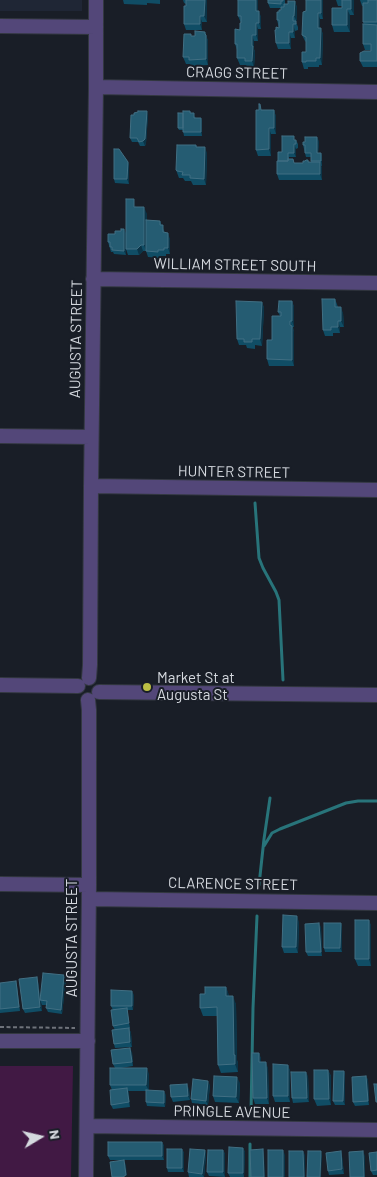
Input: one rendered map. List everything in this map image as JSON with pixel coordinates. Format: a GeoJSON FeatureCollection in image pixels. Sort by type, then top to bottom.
{"type":"FeatureCollection","features":[{"type":"Feature","properties":{"kind":"street","name":"AUGUSTA STREET"},"geometry":{"type":"LineString","coordinates":[[83,682],[90,665],[96,0]]}},
{"type":"Feature","properties":{"kind":"street"},"geometry":{"type":"LineString","coordinates":[[0,26],[96,28]]}},
{"type":"Feature","properties":{"kind":"street","name":"CRAGG STREET"},"geometry":{"type":"LineString","coordinates":[[96,87],[377,92]]}},
{"type":"Feature","properties":{"kind":"street","name":"WILLIAM STREET SOUTH"},"geometry":{"type":"LineString","coordinates":[[93,279],[377,283]]}},
{"type":"Feature","properties":{"kind":"street"},"geometry":{"type":"LineString","coordinates":[[0,436],[91,437]]}},
{"type":"Feature","properties":{"kind":"street","name":"HUNTER STREET"},"geometry":{"type":"LineString","coordinates":[[91,486],[377,490]]}},
{"type":"Feature","properties":{"kind":"street"},"geometry":{"type":"LineString","coordinates":[[0,685],[83,682],[94,679],[98,683],[94,696]]}},
{"type":"Feature","properties":{"kind":"street"},"geometry":{"type":"LineString","coordinates":[[83,682],[78,694],[84,699],[94,696],[377,696]]}},
{"type":"Feature","properties":{"kind":"street","name":"AUGUSTA STREET"},"geometry":{"type":"LineString","coordinates":[[86,1177],[89,710],[94,696]]}},
{"type":"Feature","properties":{"kind":"street","name":"CLARENCE STREET"},"geometry":{"type":"LineString","coordinates":[[0,884],[89,892],[377,902]]}},
{"type":"Feature","properties":{"kind":"street"},"geometry":{"type":"LineString","coordinates":[[0,1041],[88,1041]]}},
{"type":"Feature","properties":{"kind":"street","name":"PRINGLE AVENUE"},"geometry":{"type":"LineString","coordinates":[[87,1126],[377,1130]]}},
{"type":"Feature","properties":{"kind":"path"},"geometry":{"type":"LineString","coordinates":[[0,1027],[75,1028]]}},
{"type":"Feature","properties":{"kind":"shaded area"},"geometry":{"type":"Polygon","coordinates":[[[0,0],[82,0],[82,11],[0,11],[0,0]]]}},
{"type":"Feature","properties":{"kind":"shaded area"},"geometry":{"type":"Polygon","coordinates":[[[0,1066],[73,1066],[71,1177],[0,1177],[0,1066]]]}},
{"type":"Feature","properties":{"kind":"building"},"geometry":{"type":"Polygon","coordinates":[[[186,0],[205,0],[204,16],[200,16],[200,24],[184,24],[186,0]]]}},
{"type":"Feature","properties":{"kind":"building"},"geometry":{"type":"Polygon","coordinates":[[[238,0],[256,0],[256,11],[259,11],[256,35],[252,35],[252,61],[245,61],[245,58],[237,58],[235,29],[240,30],[241,23],[241,16],[238,16],[238,0]]]}},
{"type":"Feature","properties":{"kind":"building"},"geometry":{"type":"Polygon","coordinates":[[[268,0],[283,1],[281,1],[281,4],[268,3],[268,0]]]}},
{"type":"Feature","properties":{"kind":"building"},"geometry":{"type":"Polygon","coordinates":[[[306,0],[321,0],[321,13],[318,13],[318,28],[321,28],[320,58],[316,58],[316,61],[302,62],[302,52],[306,52],[306,37],[302,35],[303,12],[306,11],[306,0]]]}},
{"type":"Feature","properties":{"kind":"building"},"geometry":{"type":"Polygon","coordinates":[[[342,0],[351,0],[351,9],[347,9],[347,25],[332,25],[332,8],[342,8],[342,0]]]}},
{"type":"Feature","properties":{"kind":"building"},"geometry":{"type":"Polygon","coordinates":[[[368,0],[377,0],[377,22],[363,22],[363,3],[368,3],[368,0]]]}},
{"type":"Feature","properties":{"kind":"building"},"geometry":{"type":"Polygon","coordinates":[[[288,1],[295,1],[293,21],[296,21],[296,24],[293,24],[293,32],[289,32],[289,43],[276,43],[275,30],[276,27],[279,28],[277,12],[281,10],[281,7],[284,7],[284,4],[288,4],[288,1]]]}},
{"type":"Feature","properties":{"kind":"building"},"geometry":{"type":"Polygon","coordinates":[[[363,24],[377,25],[377,61],[360,61],[360,53],[371,51],[371,44],[363,44],[363,24]]]}},
{"type":"Feature","properties":{"kind":"building"},"geometry":{"type":"Polygon","coordinates":[[[195,31],[205,32],[206,59],[189,60],[189,57],[183,57],[184,34],[195,36],[195,31]]]}},
{"type":"Feature","properties":{"kind":"building"},"geometry":{"type":"Polygon","coordinates":[[[259,104],[261,110],[274,110],[274,128],[269,128],[269,149],[256,150],[256,110],[259,110],[259,104]]]}},
{"type":"Feature","properties":{"kind":"building"},"geometry":{"type":"Polygon","coordinates":[[[138,111],[147,111],[145,139],[139,142],[137,138],[130,138],[131,115],[138,111]]]}},
{"type":"Feature","properties":{"kind":"building"},"geometry":{"type":"Polygon","coordinates":[[[183,111],[194,113],[194,118],[201,118],[201,132],[183,132],[183,111]]]}},
{"type":"Feature","properties":{"kind":"building"},"geometry":{"type":"Polygon","coordinates":[[[178,113],[183,113],[183,128],[178,128],[178,113]]]}},
{"type":"Feature","properties":{"kind":"building"},"geometry":{"type":"Polygon","coordinates":[[[282,136],[294,136],[294,140],[296,140],[294,153],[288,153],[288,161],[278,161],[278,152],[282,152],[282,136]]]}},
{"type":"Feature","properties":{"kind":"building"},"geometry":{"type":"Polygon","coordinates":[[[305,137],[317,137],[317,153],[321,153],[321,161],[311,161],[311,153],[305,153],[303,142],[305,142],[305,137]]]}},
{"type":"Feature","properties":{"kind":"building"},"geometry":{"type":"Polygon","coordinates":[[[177,145],[205,147],[204,179],[190,178],[190,175],[182,175],[183,172],[176,170],[177,145]]]}},
{"type":"Feature","properties":{"kind":"building"},"geometry":{"type":"Polygon","coordinates":[[[114,149],[119,149],[128,162],[127,179],[114,179],[114,149]]]}},
{"type":"Feature","properties":{"kind":"building"},"geometry":{"type":"Polygon","coordinates":[[[288,159],[293,159],[294,163],[303,163],[306,160],[308,162],[320,162],[320,174],[277,174],[277,161],[288,161],[288,159]]]}},
{"type":"Feature","properties":{"kind":"building"},"geometry":{"type":"Polygon","coordinates":[[[126,199],[134,199],[134,207],[144,207],[144,245],[137,249],[126,249],[126,199]]]}},
{"type":"Feature","properties":{"kind":"building"},"geometry":{"type":"Polygon","coordinates":[[[146,220],[160,221],[160,225],[163,225],[163,232],[168,233],[168,248],[158,250],[158,252],[146,251],[146,220]]]}},
{"type":"Feature","properties":{"kind":"building"},"geometry":{"type":"Polygon","coordinates":[[[121,229],[124,229],[124,251],[112,250],[110,242],[108,242],[108,234],[115,234],[115,231],[121,231],[121,229]]]}},
{"type":"Feature","properties":{"kind":"building"},"geometry":{"type":"Polygon","coordinates":[[[322,299],[335,299],[335,307],[341,307],[341,321],[338,321],[338,327],[331,327],[331,330],[323,330],[322,299]]]}},
{"type":"Feature","properties":{"kind":"building"},"geometry":{"type":"Polygon","coordinates":[[[236,301],[262,302],[260,339],[244,342],[244,339],[237,339],[236,301]]]}},
{"type":"Feature","properties":{"kind":"building"},"geometry":{"type":"Polygon","coordinates":[[[279,301],[292,301],[292,321],[290,321],[290,325],[292,326],[292,360],[267,359],[267,340],[272,340],[272,316],[281,316],[281,312],[278,312],[279,301]]]}},
{"type":"Feature","properties":{"kind":"building"},"geometry":{"type":"Polygon","coordinates":[[[283,915],[297,916],[296,947],[282,947],[283,915]]]}},
{"type":"Feature","properties":{"kind":"building"},"geometry":{"type":"Polygon","coordinates":[[[355,920],[369,920],[369,959],[355,959],[355,920]]]}},
{"type":"Feature","properties":{"kind":"building"},"geometry":{"type":"Polygon","coordinates":[[[319,923],[321,952],[306,952],[305,924],[319,923]]]}},
{"type":"Feature","properties":{"kind":"building"},"geometry":{"type":"Polygon","coordinates":[[[324,923],[341,923],[340,948],[324,948],[324,923]]]}},
{"type":"Feature","properties":{"kind":"building"},"geometry":{"type":"Polygon","coordinates":[[[43,973],[64,975],[61,1010],[46,1008],[47,1001],[40,1000],[43,973]]]}},
{"type":"Feature","properties":{"kind":"building"},"geometry":{"type":"Polygon","coordinates":[[[37,977],[40,1007],[23,1009],[19,979],[37,977]]]}},
{"type":"Feature","properties":{"kind":"building"},"geometry":{"type":"Polygon","coordinates":[[[16,981],[19,1007],[0,1009],[0,983],[16,981]]]}},
{"type":"Feature","properties":{"kind":"building"},"geometry":{"type":"Polygon","coordinates":[[[205,987],[226,987],[226,996],[233,996],[235,1064],[218,1065],[217,1007],[200,1008],[200,994],[205,994],[205,987]]]}},
{"type":"Feature","properties":{"kind":"building"},"geometry":{"type":"Polygon","coordinates":[[[111,990],[132,991],[132,1006],[111,1006],[111,990]]]}},
{"type":"Feature","properties":{"kind":"building"},"geometry":{"type":"Polygon","coordinates":[[[127,1008],[129,1023],[113,1026],[111,1010],[127,1008]]]}},
{"type":"Feature","properties":{"kind":"building"},"geometry":{"type":"Polygon","coordinates":[[[129,1028],[130,1042],[114,1044],[112,1030],[129,1028]]]}},
{"type":"Feature","properties":{"kind":"building"},"geometry":{"type":"Polygon","coordinates":[[[130,1048],[132,1062],[113,1064],[111,1050],[130,1048]]]}},
{"type":"Feature","properties":{"kind":"building"},"geometry":{"type":"Polygon","coordinates":[[[252,1053],[259,1053],[259,1062],[266,1062],[267,1098],[253,1098],[252,1053]]]}},
{"type":"Feature","properties":{"kind":"building"},"geometry":{"type":"Polygon","coordinates":[[[273,1064],[288,1065],[288,1096],[273,1096],[273,1064]]]}},
{"type":"Feature","properties":{"kind":"building"},"geometry":{"type":"Polygon","coordinates":[[[110,1068],[147,1068],[146,1085],[110,1085],[110,1068]]]}},
{"type":"Feature","properties":{"kind":"building"},"geometry":{"type":"Polygon","coordinates":[[[314,1070],[328,1070],[329,1099],[314,1099],[314,1070]]]}},
{"type":"Feature","properties":{"kind":"building"},"geometry":{"type":"Polygon","coordinates":[[[334,1071],[344,1071],[343,1101],[333,1101],[334,1071]]]}},
{"type":"Feature","properties":{"kind":"building"},"geometry":{"type":"Polygon","coordinates":[[[291,1072],[306,1072],[307,1098],[292,1098],[291,1072]]]}},
{"type":"Feature","properties":{"kind":"building"},"geometry":{"type":"Polygon","coordinates":[[[214,1076],[237,1077],[236,1097],[213,1096],[214,1076]]]}},
{"type":"Feature","properties":{"kind":"building"},"geometry":{"type":"Polygon","coordinates":[[[366,1076],[368,1101],[353,1102],[352,1077],[366,1076]]]}},
{"type":"Feature","properties":{"kind":"building"},"geometry":{"type":"Polygon","coordinates":[[[193,1079],[208,1081],[206,1101],[191,1099],[193,1079]]]}},
{"type":"Feature","properties":{"kind":"building"},"geometry":{"type":"Polygon","coordinates":[[[187,1084],[188,1096],[171,1097],[170,1085],[187,1084]]]}},
{"type":"Feature","properties":{"kind":"building"},"geometry":{"type":"Polygon","coordinates":[[[374,1084],[377,1084],[377,1102],[376,1102],[374,1084]]]}},
{"type":"Feature","properties":{"kind":"building"},"geometry":{"type":"Polygon","coordinates":[[[127,1088],[129,1102],[111,1105],[110,1090],[127,1088]]]}},
{"type":"Feature","properties":{"kind":"building"},"geometry":{"type":"Polygon","coordinates":[[[146,1090],[164,1091],[164,1103],[146,1102],[146,1090]]]}},
{"type":"Feature","properties":{"kind":"building"},"geometry":{"type":"Polygon","coordinates":[[[108,1142],[162,1142],[162,1156],[108,1156],[108,1142]]]}},
{"type":"Feature","properties":{"kind":"building"},"geometry":{"type":"Polygon","coordinates":[[[229,1147],[243,1148],[243,1173],[228,1173],[229,1147]]]}},
{"type":"Feature","properties":{"kind":"building"},"geometry":{"type":"Polygon","coordinates":[[[167,1149],[182,1149],[182,1168],[167,1168],[167,1149]]]}},
{"type":"Feature","properties":{"kind":"building"},"geometry":{"type":"Polygon","coordinates":[[[190,1149],[205,1150],[202,1174],[188,1172],[190,1149]]]}},
{"type":"Feature","properties":{"kind":"building"},"geometry":{"type":"Polygon","coordinates":[[[263,1149],[264,1177],[251,1177],[250,1150],[263,1149]]]}},
{"type":"Feature","properties":{"kind":"building"},"geometry":{"type":"Polygon","coordinates":[[[208,1150],[223,1150],[223,1172],[207,1172],[208,1150]]]}},
{"type":"Feature","properties":{"kind":"building"},"geometry":{"type":"Polygon","coordinates":[[[268,1150],[283,1150],[283,1177],[268,1177],[268,1150]]]}},
{"type":"Feature","properties":{"kind":"building"},"geometry":{"type":"Polygon","coordinates":[[[289,1151],[303,1151],[304,1177],[289,1177],[289,1151]]]}},
{"type":"Feature","properties":{"kind":"building"},"geometry":{"type":"Polygon","coordinates":[[[308,1151],[321,1151],[320,1177],[307,1177],[308,1151]]]}},
{"type":"Feature","properties":{"kind":"building"},"geometry":{"type":"Polygon","coordinates":[[[341,1151],[342,1169],[328,1171],[326,1153],[341,1151]]]}},
{"type":"Feature","properties":{"kind":"building"},"geometry":{"type":"Polygon","coordinates":[[[363,1151],[364,1177],[350,1177],[349,1152],[363,1151]]]}},
{"type":"Feature","properties":{"kind":"building"},"geometry":{"type":"Polygon","coordinates":[[[377,1152],[377,1170],[371,1171],[369,1153],[377,1152]]]}},
{"type":"Feature","properties":{"kind":"building"},"geometry":{"type":"Polygon","coordinates":[[[124,1160],[126,1175],[124,1177],[112,1177],[110,1162],[124,1160]]]}},
{"type":"Feature","properties":{"kind":"waterway"},"geometry":{"type":"LineString","coordinates":[[255,503],[259,558],[279,600],[283,680]]}},
{"type":"Feature","properties":{"kind":"waterway"},"geometry":{"type":"LineString","coordinates":[[259,885],[270,798]]}},
{"type":"Feature","properties":{"kind":"waterway"},"geometry":{"type":"LineString","coordinates":[[264,846],[272,833],[280,829],[346,803],[377,801]]}},
{"type":"Feature","properties":{"kind":"waterway"},"geometry":{"type":"LineString","coordinates":[[251,1113],[257,916]]}},
{"type":"Feature","properties":{"kind":"waterway"},"geometry":{"type":"LineString","coordinates":[[250,1144],[250,1177]]}},
{"type":"Feature","properties":{"kind":"place","name":"Market St at Augusta St"},"geometry":{"type":"Point","coordinates":[147,687]}}]}
